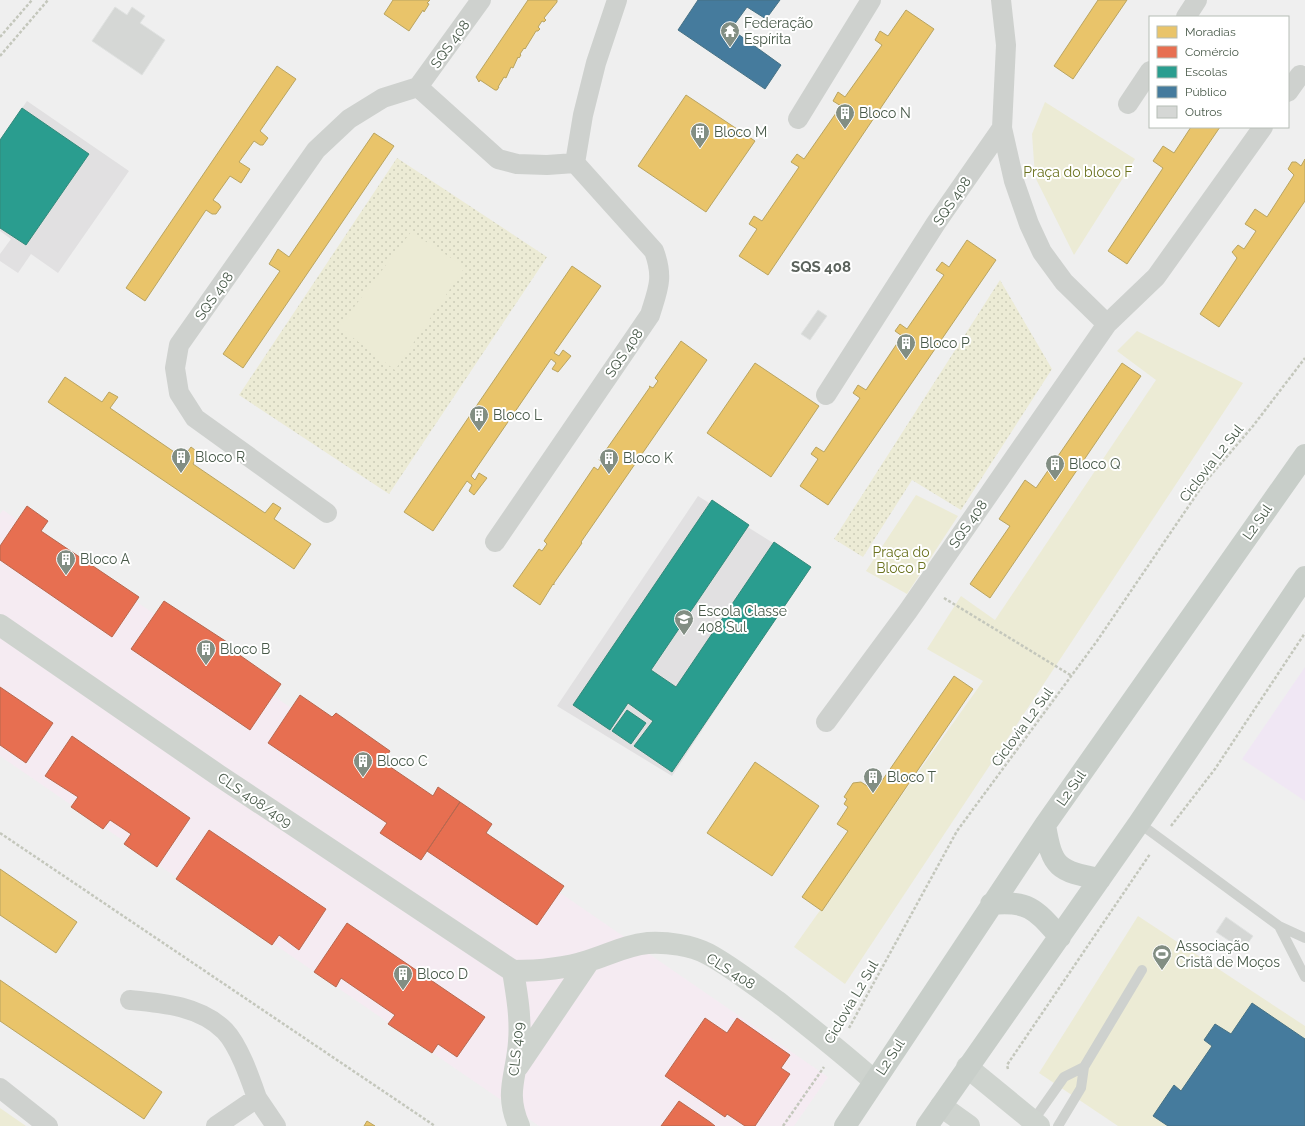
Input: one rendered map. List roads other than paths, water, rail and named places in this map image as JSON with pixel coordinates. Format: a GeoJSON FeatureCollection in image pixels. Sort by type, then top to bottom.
{"type":"FeatureCollection","features":[{"type":"Feature","properties":{"kind":"main road","name":"L2 Sul"},"geometry":{"type":"LineString","coordinates":[[845,1126],[991,904],[1045,825],[1301,464]]}},
{"type":"Feature","properties":{"kind":"main road"},"geometry":{"type":"LineString","coordinates":[[927,1126],[967,1067],[1100,880],[1305,577]]}},
{"type":"Feature","properties":{"kind":"main road"},"geometry":{"type":"LineString","coordinates":[[1045,825],[1048,848],[1059,867],[1071,874],[1100,880]]}},
{"type":"Feature","properties":{"kind":"main road"},"geometry":{"type":"LineString","coordinates":[[991,904],[1010,902],[1033,910],[1060,937]]}},
{"type":"Feature","properties":{"kind":"street","name":"SQS 408"},"geometry":{"type":"LineString","coordinates":[[327,513],[195,418],[179,393],[175,368],[179,345],[316,150],[349,118],[383,98],[418,87],[481,0]]}},
{"type":"Feature","properties":{"kind":"street"},"geometry":{"type":"LineString","coordinates":[[418,87],[498,159],[517,164],[547,165],[575,163],[583,115],[590,85],[617,0]]}},
{"type":"Feature","properties":{"kind":"street"},"geometry":{"type":"LineString","coordinates":[[798,119],[870,0]]}},
{"type":"Feature","properties":{"kind":"street"},"geometry":{"type":"LineString","coordinates":[[1001,0],[1006,45],[1002,128],[1014,181],[1028,224],[1042,252],[1064,282],[1107,324]]}},
{"type":"Feature","properties":{"kind":"street"},"geometry":{"type":"LineString","coordinates":[[1187,16],[1198,0]]}},
{"type":"Feature","properties":{"kind":"street"},"geometry":{"type":"LineString","coordinates":[[1128,104],[1149,72]]}},
{"type":"Feature","properties":{"kind":"street"},"geometry":{"type":"LineString","coordinates":[[1289,91],[1300,75]]}},
{"type":"Feature","properties":{"kind":"street","name":"SQS 408"},"geometry":{"type":"LineString","coordinates":[[826,394],[936,223],[1002,128]]}},
{"type":"Feature","properties":{"kind":"street","name":"SQS 408"},"geometry":{"type":"LineString","coordinates":[[826,722],[925,586],[1107,324],[1156,277],[1262,128]]}},
{"type":"Feature","properties":{"kind":"street","name":"SQS 408"},"geometry":{"type":"LineString","coordinates":[[494,542],[650,315],[659,286],[660,267],[654,252],[575,163]]}},
{"type":"Feature","properties":{"kind":"street","name":"CLS 408/409"},"geometry":{"type":"LineString","coordinates":[[0,625],[225,779],[513,971]]}},
{"type":"Feature","properties":{"kind":"street","name":"CLS 408"},"geometry":{"type":"LineString","coordinates":[[513,971],[541,971],[589,961],[617,949],[648,943],[671,943],[707,954],[756,986],[837,1048],[874,1081]]}},
{"type":"Feature","properties":{"kind":"street"},"geometry":{"type":"LineString","coordinates":[[514,1072],[589,961]]}},
{"type":"Feature","properties":{"kind":"street","name":"CLS 409"},"geometry":{"type":"LineString","coordinates":[[513,971],[520,1013],[519,1043],[511,1099],[520,1126]]}},
{"type":"Feature","properties":{"kind":"street"},"geometry":{"type":"LineString","coordinates":[[130,1000],[167,1004],[200,1014],[225,1032],[245,1064],[257,1098],[276,1126]]}},
{"type":"Feature","properties":{"kind":"street"},"geometry":{"type":"LineString","coordinates":[[967,1067],[1036,1123]]}},
{"type":"Feature","properties":{"kind":"street"},"geometry":{"type":"LineString","coordinates":[[0,1088],[48,1126]]}},
{"type":"Feature","properties":{"kind":"street"},"geometry":{"type":"LineString","coordinates":[[216,1126],[257,1098]]}},
{"type":"Feature","properties":{"kind":"street"},"geometry":{"type":"LineString","coordinates":[[941,1106],[969,1126]]}},
{"type":"Feature","properties":{"kind":"lane"},"geometry":{"type":"LineString","coordinates":[[1139,823],[1279,926],[1305,938]]}},
{"type":"Feature","properties":{"kind":"lane"},"geometry":{"type":"LineString","coordinates":[[1279,926],[1305,977]]}},
{"type":"Feature","properties":{"kind":"lane"},"geometry":{"type":"LineString","coordinates":[[1058,1126],[1081,1088],[1084,1067],[1142,970]]}},
{"type":"Feature","properties":{"kind":"lane"},"geometry":{"type":"LineString","coordinates":[[1036,1123],[1064,1077],[1084,1067]]}},
{"type":"Feature","properties":{"kind":"place","name":"Federação Espírita"},"geometry":{"type":"Point","coordinates":[730,48]}},
{"type":"Feature","properties":{"kind":"place","name":"Bloco N"},"geometry":{"type":"Point","coordinates":[845,130]}},
{"type":"Feature","properties":{"kind":"place","name":"Bloco M"},"geometry":{"type":"Point","coordinates":[700,149]}},
{"type":"Feature","properties":{"kind":"place","name":"Bloco P"},"geometry":{"type":"Point","coordinates":[906,360]}},
{"type":"Feature","properties":{"kind":"place","name":"Bloco L"},"geometry":{"type":"Point","coordinates":[479,432]}},
{"type":"Feature","properties":{"kind":"place","name":"Bloco R"},"geometry":{"type":"Point","coordinates":[181,474]}},
{"type":"Feature","properties":{"kind":"place","name":"Bloco K"},"geometry":{"type":"Point","coordinates":[609,475]}},
{"type":"Feature","properties":{"kind":"place","name":"Bloco Q"},"geometry":{"type":"Point","coordinates":[1055,481]}},
{"type":"Feature","properties":{"kind":"place","name":"Bloco A"},"geometry":{"type":"Point","coordinates":[66,576]}},
{"type":"Feature","properties":{"kind":"place","name":"Escola Classe 408 Sul"},"geometry":{"type":"Point","coordinates":[684,636]}},
{"type":"Feature","properties":{"kind":"place","name":"Bloco B"},"geometry":{"type":"Point","coordinates":[206,666]}},
{"type":"Feature","properties":{"kind":"place","name":"Bloco C"},"geometry":{"type":"Point","coordinates":[363,778]}},
{"type":"Feature","properties":{"kind":"place","name":"Bloco T"},"geometry":{"type":"Point","coordinates":[873,794]}},
{"type":"Feature","properties":{"kind":"place","name":"Associação Cristã de Moços"},"geometry":{"type":"Point","coordinates":[1162,971]}},
{"type":"Feature","properties":{"kind":"place","name":"Bloco D"},"geometry":{"type":"Point","coordinates":[403,991]}},
{"type":"Feature","properties":{"kind":"district","name":"SQS 408"},"geometry":{"type":"Point","coordinates":[821,267]}},
{"type":"Feature","properties":{"kind":"park label","name":"Praça do bloco F"},"geometry":{"type":"Point","coordinates":[1078,172]}},
{"type":"Feature","properties":{"kind":"park label","name":"Praça do Bloco P"},"geometry":{"type":"Point","coordinates":[901,560]}}]}
